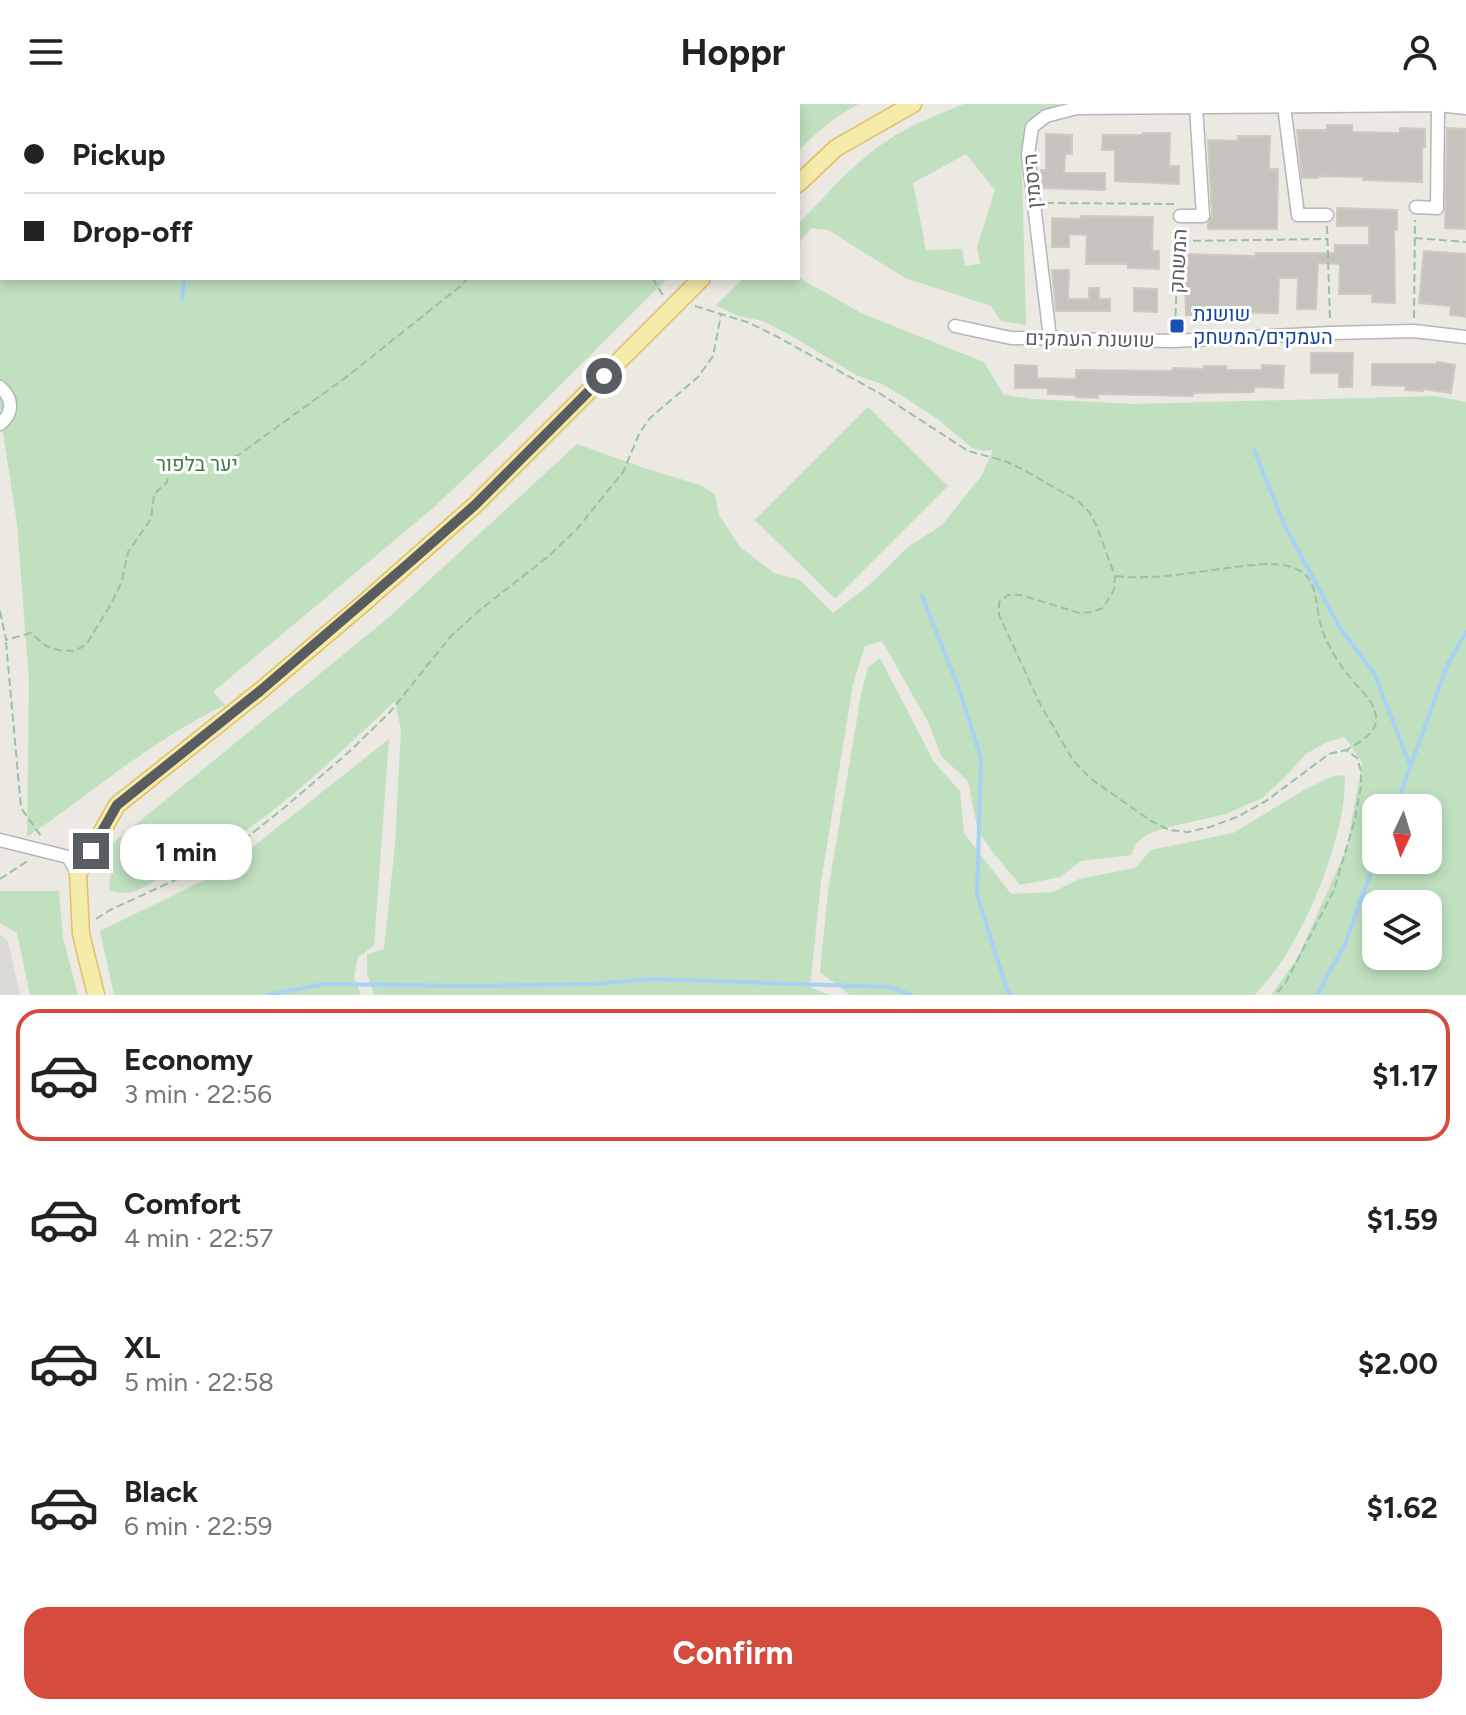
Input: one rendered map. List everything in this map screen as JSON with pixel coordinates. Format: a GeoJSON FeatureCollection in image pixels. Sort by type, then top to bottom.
{"type":"FeatureCollection","features":[{"type":"Feature","properties":{"kind":"main road"},"geometry":{"type":"LineString","coordinates":[[800,182],[836,148],[913,104]]}},
{"type":"Feature","properties":{"kind":"main road"},"geometry":{"type":"LineString","coordinates":[[96,995],[81,934],[78,874],[117,805],[260,691],[475,505],[700,280]]}},
{"type":"Feature","properties":{"kind":"street","name":"היסמין"},"geometry":{"type":"LineString","coordinates":[[1050,338],[1028,154],[1032,127],[1046,116],[1077,108],[1438,105],[1466,108]]}},
{"type":"Feature","properties":{"kind":"street"},"geometry":{"type":"LineString","coordinates":[[1416,207],[1437,208],[1438,105]]}},
{"type":"Feature","properties":{"kind":"street"},"geometry":{"type":"LineString","coordinates":[[1284,106],[1298,215],[1327,215]]}},
{"type":"Feature","properties":{"kind":"street","name":"המשחק"},"geometry":{"type":"LineString","coordinates":[[1180,216],[1203,216],[1196,107]]}},
{"type":"Feature","properties":{"kind":"street","name":"שושנת העמקים"},"geometry":{"type":"LineString","coordinates":[[955,326],[1011,338],[1174,341],[1414,331],[1466,337]]}},
{"type":"Feature","properties":{"kind":"street"},"geometry":{"type":"LineString","coordinates":[[0,387],[11,402],[8,416],[0,424]]}},
{"type":"Feature","properties":{"kind":"street"},"geometry":{"type":"LineString","coordinates":[[0,840],[68,857],[78,874]]}},
{"type":"Feature","properties":{"kind":"path"},"geometry":{"type":"LineString","coordinates":[[1034,203],[1180,204],[1180,216]]}},
{"type":"Feature","properties":{"kind":"path"},"geometry":{"type":"LineString","coordinates":[[1414,331],[1416,207]]}},
{"type":"Feature","properties":{"kind":"path"},"geometry":{"type":"LineString","coordinates":[[1327,215],[1331,333]]}},
{"type":"Feature","properties":{"kind":"path","name":"המשחק"},"geometry":{"type":"LineString","coordinates":[[1174,341],[1180,216]]}},
{"type":"Feature","properties":{"kind":"path"},"geometry":{"type":"LineString","coordinates":[[1415,238],[1466,242]]}},
{"type":"Feature","properties":{"kind":"path"},"geometry":{"type":"LineString","coordinates":[[1179,241],[1327,239]]}},
{"type":"Feature","properties":{"kind":"path"},"geometry":{"type":"LineString","coordinates":[[6,640],[31,633],[46,646],[58,650],[74,651],[86,645],[122,581],[128,552],[151,519],[154,494],[167,482],[171,466],[237,456],[349,375],[466,280]]}},
{"type":"Feature","properties":{"kind":"path"},"geometry":{"type":"LineString","coordinates":[[655,280],[671,309],[688,305],[703,307],[774,335],[879,393],[968,451],[1022,469],[1078,501],[1090,513],[1115,576],[1114,590],[1103,608],[1079,613],[1021,595],[1008,595],[999,602],[999,615],[1040,704],[1073,760],[1090,778],[1151,821],[1169,830],[1188,832],[1237,817],[1266,801],[1329,754],[1346,750],[1370,735],[1376,723],[1374,706],[1347,674],[1330,646],[1321,627],[1313,586],[1306,575],[1295,568],[1265,564],[1144,579],[1115,576]]}},
{"type":"Feature","properties":{"kind":"path"},"geometry":{"type":"LineString","coordinates":[[81,934],[110,910],[186,875],[236,846],[350,751],[390,712],[451,636],[577,529],[623,472],[640,432],[650,418],[698,377],[713,356],[721,315]]}},
{"type":"Feature","properties":{"kind":"path"},"geometry":{"type":"LineString","coordinates":[[0,611],[6,640],[21,808],[53,853],[34,856],[0,879]]}},
{"type":"Feature","properties":{"kind":"path"},"geometry":{"type":"LineString","coordinates":[[1275,995],[1286,982],[1334,890],[1355,819],[1361,771],[1357,758],[1346,750]]}},
{"type":"Feature","properties":{"kind":"shaded area"},"geometry":{"type":"Polygon","coordinates":[[[0,934],[8,941],[20,995],[0,995],[0,934]]]}},
{"type":"Feature","properties":{"kind":"green space"},"geometry":{"type":"Polygon","coordinates":[[[800,104],[859,104],[842,113],[800,149],[800,104]]]}},
{"type":"Feature","properties":{"kind":"green space"},"geometry":{"type":"Polygon","coordinates":[[[964,104],[1058,104],[1024,127],[1022,172],[1026,325],[1001,321],[991,306],[905,278],[828,230],[811,228],[800,242],[800,222],[861,160],[904,130],[964,104]],[[966,154],[913,183],[926,250],[962,249],[965,266],[980,264],[977,247],[995,190],[966,154]]]}},
{"type":"Feature","properties":{"kind":"green space"},"geometry":{"type":"Polygon","coordinates":[[[800,277],[861,313],[984,362],[1004,395],[1033,399],[1134,404],[1435,396],[1466,402],[1466,995],[1271,995],[1297,959],[1347,848],[1362,763],[1345,737],[1327,742],[1306,754],[1262,798],[1226,814],[1146,835],[1136,844],[1131,855],[1081,861],[1060,877],[1020,885],[978,831],[968,781],[941,756],[928,722],[882,641],[865,646],[853,684],[821,882],[810,987],[829,995],[374,995],[367,973],[367,955],[384,949],[395,844],[401,730],[395,701],[285,800],[226,844],[136,891],[109,891],[113,843],[388,618],[577,444],[700,485],[715,494],[719,515],[740,547],[774,573],[800,580],[833,613],[867,587],[908,547],[942,525],[982,475],[993,450],[972,448],[939,420],[882,384],[858,376],[763,321],[738,316],[716,305],[742,280],[800,280],[800,277]]]}},
{"type":"Feature","properties":{"kind":"green space","name":"יער בלפור"},"geometry":{"type":"Polygon","coordinates":[[[0,280],[666,280],[433,508],[213,692],[225,705],[148,750],[27,837],[29,680],[17,524],[0,413],[0,280]]]}},
{"type":"Feature","properties":{"kind":"green space"},"geometry":{"type":"Polygon","coordinates":[[[868,407],[948,486],[835,599],[755,520],[868,407]]]}},
{"type":"Feature","properties":{"kind":"green space"},"geometry":{"type":"Polygon","coordinates":[[[880,658],[934,762],[960,791],[964,833],[1011,894],[1053,892],[1079,879],[1135,868],[1151,850],[1233,833],[1304,790],[1333,776],[1345,775],[1340,822],[1326,872],[1294,942],[1255,995],[850,995],[820,972],[828,891],[861,695],[868,667],[880,658]]]}},
{"type":"Feature","properties":{"kind":"green space"},"geometry":{"type":"Polygon","coordinates":[[[389,739],[374,946],[358,957],[354,977],[361,995],[114,995],[100,931],[221,872],[389,739]]]}},
{"type":"Feature","properties":{"kind":"green space"},"geometry":{"type":"Polygon","coordinates":[[[0,891],[59,891],[63,938],[78,995],[30,995],[17,933],[0,923],[0,891]]]}},
{"type":"Feature","properties":{"kind":"building"},"geometry":{"type":"Polygon","coordinates":[[[1327,125],[1352,125],[1352,132],[1400,133],[1400,128],[1425,129],[1422,182],[1363,180],[1363,177],[1302,178],[1297,130],[1327,130],[1327,125]]]}},
{"type":"Feature","properties":{"kind":"building"},"geometry":{"type":"Polygon","coordinates":[[[1447,128],[1466,129],[1465,229],[1445,228],[1447,128]]]}},
{"type":"Feature","properties":{"kind":"building"},"geometry":{"type":"Polygon","coordinates":[[[1170,133],[1169,166],[1179,166],[1179,184],[1115,181],[1115,150],[1102,150],[1103,135],[1170,133]]]}},
{"type":"Feature","properties":{"kind":"building"},"geometry":{"type":"Polygon","coordinates":[[[1046,134],[1072,135],[1072,154],[1065,154],[1064,173],[1105,173],[1105,190],[1041,188],[1041,170],[1046,170],[1046,134]]]}},
{"type":"Feature","properties":{"kind":"building"},"geometry":{"type":"Polygon","coordinates":[[[1238,136],[1270,136],[1269,169],[1278,169],[1277,229],[1208,229],[1212,215],[1208,140],[1238,141],[1238,136]]]}},
{"type":"Feature","properties":{"kind":"building"},"geometry":{"type":"Polygon","coordinates":[[[1337,208],[1397,210],[1397,230],[1394,230],[1395,303],[1372,302],[1372,294],[1339,294],[1340,264],[1318,263],[1316,309],[1297,309],[1298,278],[1279,278],[1278,313],[1202,312],[1202,315],[1186,315],[1184,254],[1256,256],[1256,253],[1335,253],[1335,245],[1369,245],[1369,226],[1337,226],[1337,208]]]}},
{"type":"Feature","properties":{"kind":"building"},"geometry":{"type":"Polygon","coordinates":[[[1081,216],[1153,217],[1152,251],[1159,251],[1159,269],[1128,268],[1128,264],[1086,264],[1087,235],[1069,234],[1069,247],[1052,247],[1052,218],[1081,219],[1081,216]]]}},
{"type":"Feature","properties":{"kind":"building"},"geometry":{"type":"Polygon","coordinates":[[[1424,251],[1466,254],[1466,317],[1450,315],[1451,306],[1419,303],[1424,251]]]}},
{"type":"Feature","properties":{"kind":"building"},"geometry":{"type":"Polygon","coordinates":[[[1052,270],[1069,270],[1068,299],[1089,299],[1089,288],[1099,288],[1099,299],[1110,299],[1110,311],[1056,311],[1052,270]]]}},
{"type":"Feature","properties":{"kind":"building"},"geometry":{"type":"Polygon","coordinates":[[[1134,288],[1157,289],[1157,312],[1134,311],[1134,288]]]}},
{"type":"Feature","properties":{"kind":"building"},"geometry":{"type":"Polygon","coordinates":[[[1311,353],[1353,353],[1352,387],[1339,387],[1339,373],[1311,373],[1311,353]]]}},
{"type":"Feature","properties":{"kind":"building"},"geometry":{"type":"Polygon","coordinates":[[[1437,362],[1455,365],[1451,393],[1405,390],[1406,386],[1372,385],[1372,364],[1437,362]]]}},
{"type":"Feature","properties":{"kind":"building"},"geometry":{"type":"Polygon","coordinates":[[[1015,365],[1037,366],[1037,378],[1076,379],[1076,370],[1173,371],[1173,368],[1226,366],[1226,370],[1262,370],[1262,365],[1284,366],[1283,388],[1254,387],[1254,392],[1193,393],[1193,396],[1098,394],[1098,398],[1048,394],[1048,388],[1015,388],[1015,365]]]}},
{"type":"Feature","properties":{"kind":"waterway"},"geometry":{"type":"LineString","coordinates":[[182,300],[184,280]]}},
{"type":"Feature","properties":{"kind":"waterway"},"geometry":{"type":"LineString","coordinates":[[1254,450],[1285,526],[1340,628],[1374,673],[1410,765]]}},
{"type":"Feature","properties":{"kind":"waterway"},"geometry":{"type":"LineString","coordinates":[[922,596],[958,686],[981,758],[977,895],[1011,995]]}},
{"type":"Feature","properties":{"kind":"waterway"},"geometry":{"type":"LineString","coordinates":[[1400,794],[1448,664],[1466,632]]}},
{"type":"Feature","properties":{"kind":"waterway"},"geometry":{"type":"LineString","coordinates":[[1317,995],[1344,946],[1370,874]]}},
{"type":"Feature","properties":{"kind":"waterway"},"geometry":{"type":"LineString","coordinates":[[268,995],[324,984],[471,986],[592,984],[652,979],[889,987],[911,995]]}},
{"type":"Feature","properties":{"kind":"place","name":"שושנת העמקים/המשחק"},"geometry":{"type":"Point","coordinates":[1177,326]}},
{"type":"Feature","properties":{"kind":"route"},"geometry":{"type":"LineString","coordinates":[[91,851],[117,805],[365,602],[475,505],[604,376]]}}]}
